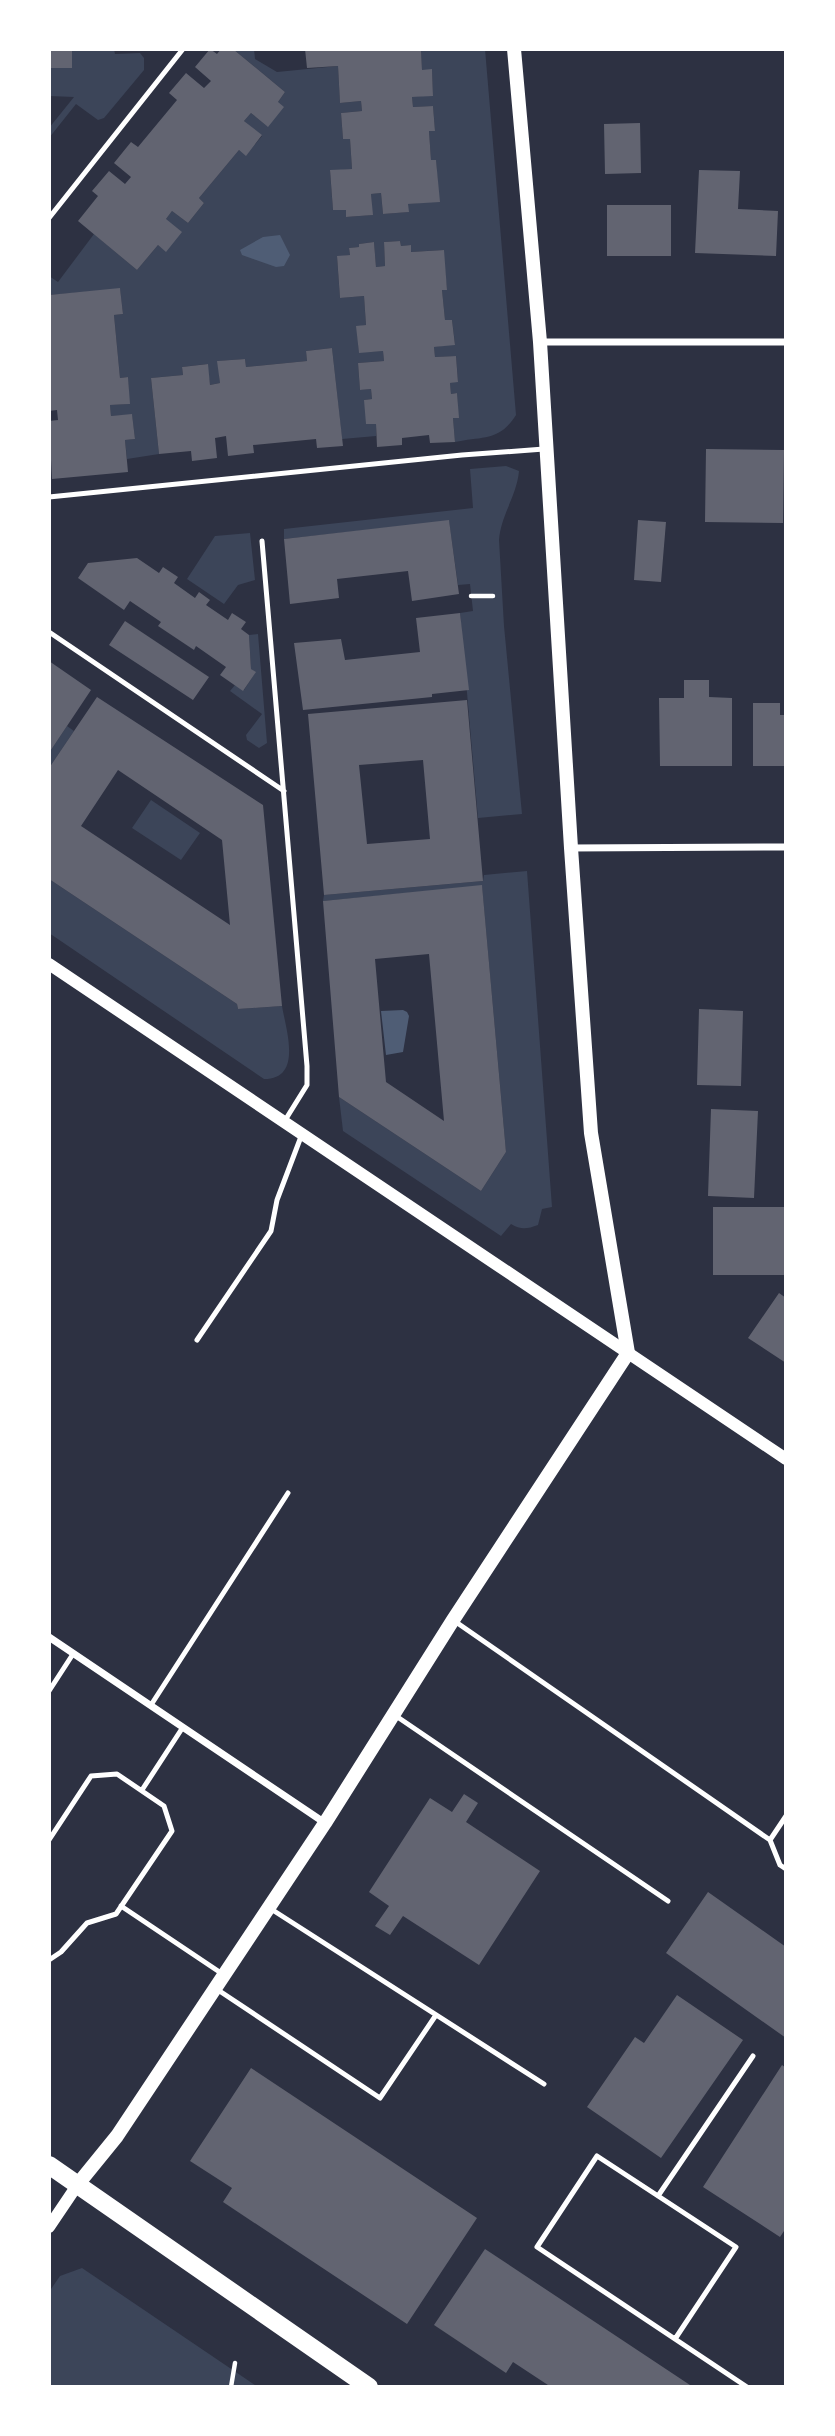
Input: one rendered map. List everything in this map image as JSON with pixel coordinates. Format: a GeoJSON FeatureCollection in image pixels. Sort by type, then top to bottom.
{"type":"FeatureCollection","features":[{"type":"Feature","properties":{"kind":"main road"},"geometry":{"type":"LineString","coordinates":[[78,2184],[117,2136],[325,1823],[453,1620],[628,1353],[591,1133],[540,342],[514,49]]}},
{"type":"Feature","properties":{"kind":"main road"},"geometry":{"type":"LineString","coordinates":[[49,2165],[369,2387]]}},
{"type":"Feature","properties":{"kind":"street"},"geometry":{"type":"LineString","coordinates":[[540,342],[786,342]]}},
{"type":"Feature","properties":{"kind":"street"},"geometry":{"type":"LineString","coordinates":[[571,848],[786,847]]}},
{"type":"Feature","properties":{"kind":"street"},"geometry":{"type":"LineString","coordinates":[[49,964],[786,1459]]}},
{"type":"Feature","properties":{"kind":"street"},"geometry":{"type":"LineString","coordinates":[[49,1637],[325,1823]]}},
{"type":"Feature","properties":{"kind":"street"},"geometry":{"type":"LineString","coordinates":[[49,2227],[78,2184]]}},
{"type":"Feature","properties":{"kind":"lane"},"geometry":{"type":"LineString","coordinates":[[49,218],[183,49]]}},
{"type":"Feature","properties":{"kind":"lane"},"geometry":{"type":"LineString","coordinates":[[49,497],[462,455],[546,449]]}},
{"type":"Feature","properties":{"kind":"lane"},"geometry":{"type":"LineString","coordinates":[[262,541],[307,1085],[285,1122]]}},
{"type":"Feature","properties":{"kind":"lane"},"geometry":{"type":"LineString","coordinates":[[49,632],[284,791]]}},
{"type":"Feature","properties":{"kind":"lane"},"geometry":{"type":"LineString","coordinates":[[197,1340],[271,1231],[278,1200],[302,1134]]}},
{"type":"Feature","properties":{"kind":"lane"},"geometry":{"type":"LineString","coordinates":[[151,1706],[288,1493]]}},
{"type":"Feature","properties":{"kind":"lane"},"geometry":{"type":"LineString","coordinates":[[453,1620],[770,1840],[780,1866],[786,1869]]}},
{"type":"Feature","properties":{"kind":"lane"},"geometry":{"type":"LineString","coordinates":[[49,1690],[73,1654]]}},
{"type":"Feature","properties":{"kind":"lane"},"geometry":{"type":"LineString","coordinates":[[393,1714],[668,1901]]}},
{"type":"Feature","properties":{"kind":"lane"},"geometry":{"type":"LineString","coordinates":[[142,1790],[183,1727]]}},
{"type":"Feature","properties":{"kind":"lane"},"geometry":{"type":"LineString","coordinates":[[49,1840],[91,1776],[117,1774],[142,1790],[164,1806],[172,1830],[116,1914],[87,1923],[61,1952],[49,1960]]}},
{"type":"Feature","properties":{"kind":"lane"},"geometry":{"type":"LineString","coordinates":[[770,1840],[786,1816]]}},
{"type":"Feature","properties":{"kind":"lane"},"geometry":{"type":"LineString","coordinates":[[121,1906],[223,1975]]}},
{"type":"Feature","properties":{"kind":"lane"},"geometry":{"type":"LineString","coordinates":[[269,1907],[544,2084]]}},
{"type":"Feature","properties":{"kind":"lane"},"geometry":{"type":"LineString","coordinates":[[215,1988],[380,2098],[436,2015]]}},
{"type":"Feature","properties":{"kind":"lane"},"geometry":{"type":"LineString","coordinates":[[658,2196],[753,2056]]}},
{"type":"Feature","properties":{"kind":"lane"},"geometry":{"type":"LineString","coordinates":[[675,2339],[736,2247],[597,2156],[537,2247],[675,2339],[747,2387]]}},
{"type":"Feature","properties":{"kind":"path"},"geometry":{"type":"LineString","coordinates":[[471,597],[493,596]]}},
{"type":"Feature","properties":{"kind":"path"},"geometry":{"type":"LineString","coordinates":[[231,2387],[235,2362]]}},
{"type":"Feature","properties":{"kind":"shaded area"},"geometry":{"type":"Polygon","coordinates":[[[72,49],[114,49],[115,54],[140,53],[144,58],[144,70],[104,118],[98,120],[76,104],[49,138],[49,128],[74,97],[49,96],[49,68],[72,68],[72,49]]]}},
{"type":"Feature","properties":{"kind":"shaded area"},"geometry":{"type":"Polygon","coordinates":[[[233,49],[254,49],[255,59],[277,72],[338,66],[340,103],[361,101],[362,111],[341,113],[343,139],[350,139],[352,169],[330,171],[333,210],[346,210],[347,217],[372,215],[371,194],[381,193],[383,214],[408,212],[408,204],[439,201],[436,161],[431,160],[429,131],[435,131],[433,106],[413,107],[412,97],[433,95],[432,70],[422,70],[421,49],[485,49],[516,415],[503,430],[489,436],[455,442],[453,418],[458,418],[457,393],[451,394],[450,383],[458,381],[456,356],[435,357],[434,347],[455,344],[452,320],[445,320],[442,290],[447,290],[443,250],[411,252],[411,245],[401,246],[400,241],[384,242],[385,266],[376,267],[374,242],[349,248],[350,255],[337,257],[340,298],[364,296],[366,325],[357,327],[359,352],[383,351],[384,361],[358,363],[360,390],[371,389],[372,399],[364,400],[376,424],[376,436],[342,439],[332,348],[306,351],[307,361],[246,367],[245,359],[218,361],[220,383],[210,385],[207,364],[182,367],[183,375],[151,378],[159,454],[127,459],[125,440],[135,439],[132,415],[111,416],[110,405],[129,404],[128,377],[120,378],[114,315],[123,314],[120,289],[49,295],[49,276],[58,282],[94,234],[137,270],[158,245],[166,251],[166,219],[172,211],[188,223],[204,203],[199,198],[239,150],[246,155],[262,136],[244,121],[251,113],[267,126],[285,92],[233,49]]]}},
{"type":"Feature","properties":{"kind":"shaded area"},"geometry":{"type":"Polygon","coordinates":[[[280,235],[290,255],[284,266],[276,267],[242,255],[240,250],[263,237],[280,235]]]}},
{"type":"Feature","properties":{"kind":"shaded area"},"geometry":{"type":"Polygon","coordinates":[[[506,466],[519,471],[499,540],[504,626],[522,814],[478,818],[460,613],[473,611],[470,584],[458,585],[449,521],[284,539],[284,529],[473,508],[470,469],[506,466]]]}},
{"type":"Feature","properties":{"kind":"shaded area"},"geometry":{"type":"Polygon","coordinates":[[[250,533],[255,580],[238,585],[224,604],[187,579],[215,536],[250,533]]]}},
{"type":"Feature","properties":{"kind":"shaded area"},"geometry":{"type":"Polygon","coordinates":[[[258,634],[267,743],[259,748],[247,740],[246,735],[262,714],[230,691],[235,685],[244,690],[255,673],[251,669],[249,635],[258,634]]]}},
{"type":"Feature","properties":{"kind":"shaded area"},"geometry":{"type":"Polygon","coordinates":[[[67,726],[74,731],[49,768],[49,753],[67,726]]]}},
{"type":"Feature","properties":{"kind":"shaded area"},"geometry":{"type":"Polygon","coordinates":[[[151,800],[200,833],[181,860],[132,828],[151,800]]]}},
{"type":"Feature","properties":{"kind":"shaded area"},"geometry":{"type":"Polygon","coordinates":[[[527,871],[552,1207],[542,1209],[538,1225],[524,1228],[511,1224],[501,1236],[343,1131],[339,1097],[481,1191],[506,1152],[482,886],[323,901],[324,895],[483,881],[484,875],[527,871]]]}},
{"type":"Feature","properties":{"kind":"shaded area"},"geometry":{"type":"Polygon","coordinates":[[[49,879],[237,1004],[238,1009],[282,1006],[289,1051],[284,1071],[276,1077],[264,1079],[49,933],[49,879]]]}},
{"type":"Feature","properties":{"kind":"shaded area"},"geometry":{"type":"Polygon","coordinates":[[[403,1010],[409,1016],[403,1052],[386,1055],[381,1011],[403,1010]]]}},
{"type":"Feature","properties":{"kind":"shaded area"},"geometry":{"type":"Polygon","coordinates":[[[82,2268],[258,2387],[49,2387],[49,2292],[60,2276],[82,2268]]]}},
{"type":"Feature","properties":{"kind":"building"},"geometry":{"type":"Polygon","coordinates":[[[49,49],[72,49],[72,68],[49,68],[49,49]]]}},
{"type":"Feature","properties":{"kind":"building"},"geometry":{"type":"Polygon","coordinates":[[[210,49],[217,54],[221,49],[233,49],[285,92],[278,102],[284,107],[268,127],[251,113],[244,121],[262,135],[246,156],[239,150],[199,198],[204,203],[188,223],[172,211],[166,219],[182,232],[166,252],[158,245],[137,270],[78,221],[98,196],[92,191],[109,171],[125,184],[131,177],[114,163],[131,142],[138,147],[177,100],[169,93],[186,73],[204,88],[211,81],[195,67],[210,49]]]}},
{"type":"Feature","properties":{"kind":"building"},"geometry":{"type":"Polygon","coordinates":[[[305,49],[421,49],[422,70],[432,69],[433,96],[412,97],[413,107],[433,106],[435,131],[429,131],[431,160],[436,160],[440,202],[408,204],[409,212],[383,214],[381,193],[371,194],[373,215],[346,217],[346,210],[333,210],[330,170],[352,169],[350,139],[343,139],[341,113],[362,111],[361,101],[340,103],[338,66],[307,68],[305,49]]]}},
{"type":"Feature","properties":{"kind":"building"},"geometry":{"type":"Polygon","coordinates":[[[640,123],[641,173],[605,174],[604,124],[640,123]]]}},
{"type":"Feature","properties":{"kind":"building"},"geometry":{"type":"Polygon","coordinates":[[[699,170],[740,171],[738,209],[778,211],[776,256],[695,253],[699,170]]]}},
{"type":"Feature","properties":{"kind":"building"},"geometry":{"type":"Polygon","coordinates":[[[607,205],[671,205],[671,256],[607,256],[607,205]]]}},
{"type":"Feature","properties":{"kind":"building"},"geometry":{"type":"Polygon","coordinates":[[[400,241],[401,246],[411,245],[411,252],[444,250],[447,290],[442,290],[445,320],[452,320],[455,345],[434,347],[435,357],[456,356],[458,382],[450,383],[451,394],[457,393],[459,418],[453,418],[455,442],[430,443],[429,435],[402,438],[402,445],[377,447],[376,424],[366,424],[364,400],[372,399],[371,389],[360,390],[358,363],[384,361],[383,351],[359,353],[356,326],[366,325],[364,296],[340,298],[337,256],[350,255],[349,248],[374,242],[376,267],[385,266],[384,242],[400,241]]]}},
{"type":"Feature","properties":{"kind":"building"},"geometry":{"type":"Polygon","coordinates":[[[120,288],[123,314],[114,315],[120,378],[128,377],[130,404],[110,405],[111,416],[132,414],[135,439],[125,440],[128,472],[52,479],[49,421],[58,420],[57,410],[49,411],[49,295],[120,288]]]}},
{"type":"Feature","properties":{"kind":"building"},"geometry":{"type":"Polygon","coordinates":[[[332,348],[343,446],[317,448],[316,439],[253,445],[254,453],[228,456],[226,436],[215,438],[217,458],[192,461],[191,451],[159,454],[151,378],[183,375],[182,367],[208,364],[210,385],[220,383],[217,361],[245,359],[246,367],[307,361],[306,351],[332,348]]]}},
{"type":"Feature","properties":{"kind":"building"},"geometry":{"type":"Polygon","coordinates":[[[706,449],[784,450],[783,523],[705,522],[706,449]]]}},
{"type":"Feature","properties":{"kind":"building"},"geometry":{"type":"Polygon","coordinates":[[[449,520],[459,594],[412,601],[408,571],[337,579],[339,598],[290,604],[284,539],[449,520]]]}},
{"type":"Feature","properties":{"kind":"building"},"geometry":{"type":"Polygon","coordinates":[[[638,520],[666,522],[661,582],[634,580],[638,520]]]}},
{"type":"Feature","properties":{"kind":"building"},"geometry":{"type":"Polygon","coordinates":[[[137,558],[159,573],[163,567],[178,577],[174,583],[195,598],[199,592],[210,600],[206,605],[228,620],[232,613],[246,622],[241,629],[249,635],[251,669],[256,672],[243,691],[220,675],[226,667],[196,646],[194,650],[158,626],[161,622],[130,601],[124,610],[78,578],[88,563],[137,558]]]}},
{"type":"Feature","properties":{"kind":"building"},"geometry":{"type":"Polygon","coordinates":[[[460,613],[469,690],[432,694],[432,697],[303,710],[294,643],[341,639],[345,660],[420,652],[416,618],[460,613]]]}},
{"type":"Feature","properties":{"kind":"building"},"geometry":{"type":"Polygon","coordinates":[[[125,621],[209,677],[193,700],[109,645],[125,621]]]}},
{"type":"Feature","properties":{"kind":"building"},"geometry":{"type":"Polygon","coordinates":[[[49,661],[91,690],[49,753],[49,661]]]}},
{"type":"Feature","properties":{"kind":"building"},"geometry":{"type":"Polygon","coordinates":[[[684,680],[709,680],[709,697],[732,698],[732,766],[660,766],[659,698],[684,698],[684,680]]]}},
{"type":"Feature","properties":{"kind":"building"},"geometry":{"type":"Polygon","coordinates":[[[97,697],[263,805],[282,1006],[238,1009],[237,1004],[49,879],[49,768],[97,697]],[[118,770],[81,826],[230,925],[222,840],[118,770]]]}},
{"type":"Feature","properties":{"kind":"building"},"geometry":{"type":"Polygon","coordinates":[[[467,700],[483,881],[324,895],[308,714],[467,700]],[[423,760],[359,765],[367,844],[430,839],[423,760]]]}},
{"type":"Feature","properties":{"kind":"building"},"geometry":{"type":"Polygon","coordinates":[[[753,703],[780,703],[780,715],[786,715],[786,766],[753,766],[753,703]]]}},
{"type":"Feature","properties":{"kind":"building"},"geometry":{"type":"Polygon","coordinates":[[[482,885],[506,1152],[481,1191],[339,1097],[323,901],[482,885]],[[429,954],[375,959],[386,1082],[444,1121],[429,954]]]}},
{"type":"Feature","properties":{"kind":"building"},"geometry":{"type":"Polygon","coordinates":[[[699,1009],[743,1011],[741,1086],[697,1085],[699,1009]]]}},
{"type":"Feature","properties":{"kind":"building"},"geometry":{"type":"Polygon","coordinates":[[[711,1109],[758,1111],[754,1198],[708,1196],[711,1109]]]}},
{"type":"Feature","properties":{"kind":"building"},"geometry":{"type":"Polygon","coordinates":[[[713,1207],[786,1207],[786,1275],[713,1275],[713,1207]]]}},
{"type":"Feature","properties":{"kind":"building"},"geometry":{"type":"Polygon","coordinates":[[[779,1293],[786,1298],[786,1363],[748,1338],[779,1293]]]}},
{"type":"Feature","properties":{"kind":"building"},"geometry":{"type":"Polygon","coordinates":[[[464,1794],[478,1803],[466,1822],[540,1871],[479,1965],[403,1916],[390,1935],[375,1926],[389,1906],[369,1892],[430,1798],[452,1812],[464,1794]]]}},
{"type":"Feature","properties":{"kind":"building"},"geometry":{"type":"Polygon","coordinates":[[[708,1892],[786,1947],[786,2038],[666,1953],[708,1892]]]}},
{"type":"Feature","properties":{"kind":"building"},"geometry":{"type":"Polygon","coordinates":[[[677,1995],[743,2040],[661,2158],[587,2107],[635,2037],[644,2043],[677,1995]]]}},
{"type":"Feature","properties":{"kind":"building"},"geometry":{"type":"Polygon","coordinates":[[[782,2065],[786,2068],[786,2228],[780,2237],[703,2187],[782,2065]]]}},
{"type":"Feature","properties":{"kind":"building"},"geometry":{"type":"Polygon","coordinates":[[[251,2068],[477,2218],[407,2324],[223,2202],[232,2188],[190,2161],[251,2068]]]}},
{"type":"Feature","properties":{"kind":"building"},"geometry":{"type":"Polygon","coordinates":[[[485,2249],[693,2387],[551,2387],[513,2362],[506,2373],[434,2325],[485,2249]]]}}]}
